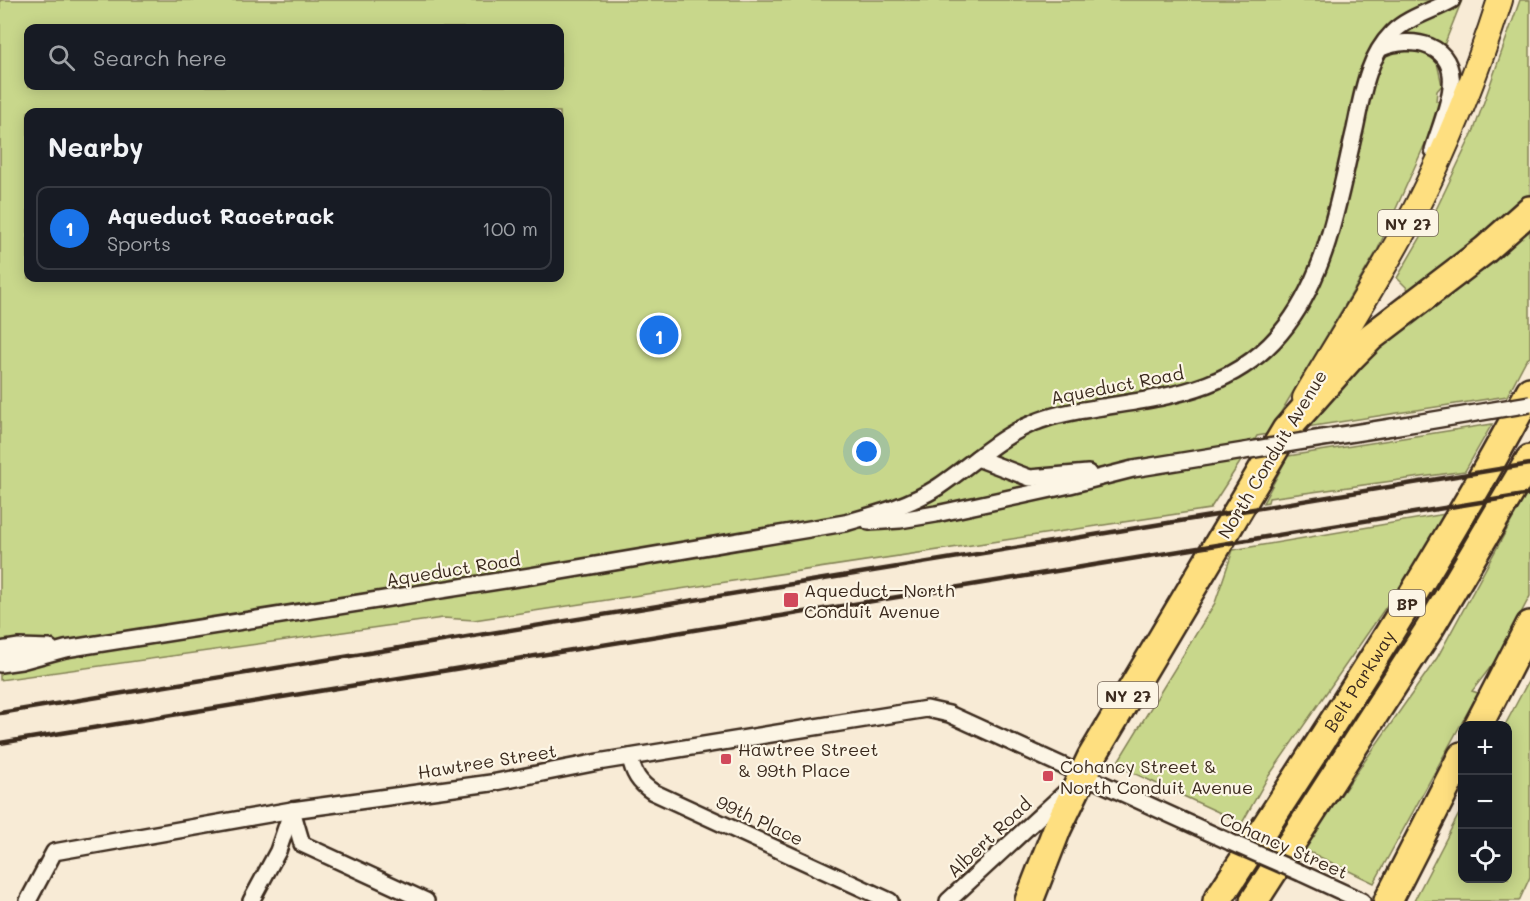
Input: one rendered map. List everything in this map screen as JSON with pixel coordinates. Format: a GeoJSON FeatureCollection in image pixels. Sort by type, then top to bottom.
{"type":"FeatureCollection","features":[{"type":"Feature","properties":{"kind":"highway"},"geometry":{"type":"LineString","coordinates":[[1295,436],[1350,358],[1371,337],[1485,250],[1530,210]]}},
{"type":"Feature","properties":{"kind":"highway","name":"Belt Parkway"},"geometry":{"type":"LineString","coordinates":[[1217,901],[1422,580],[1478,487],[1530,391]]}},
{"type":"Feature","properties":{"kind":"highway","name":"North Conduit Avenue"},"geometry":{"type":"LineString","coordinates":[[1029,901],[1082,775],[1295,436]]}},
{"type":"Feature","properties":{"kind":"highway","name":"Belt Parkway"},"geometry":{"type":"LineString","coordinates":[[1254,901],[1430,628],[1530,459]]}},
{"type":"Feature","properties":{"kind":"highway"},"geometry":{"type":"LineString","coordinates":[[1481,721],[1530,626]]}},
{"type":"Feature","properties":{"kind":"highway"},"geometry":{"type":"LineString","coordinates":[[1388,901],[1458,764]]}},
{"type":"Feature","properties":{"kind":"main road","name":"North Conduit Avenue"},"geometry":{"type":"LineString","coordinates":[[1295,436],[1415,210],[1454,128],[1477,70],[1500,0]]}},
{"type":"Feature","properties":{"kind":"street","name":"Aqueduct Road"},"geometry":{"type":"LineString","coordinates":[[845,523],[891,509],[923,496],[1004,438],[1048,418],[1172,396],[1212,384],[1254,358],[1277,337],[1304,300],[1324,253],[1372,63],[1392,33],[1398,28],[1452,0]]}},
{"type":"Feature","properties":{"kind":"street"},"geometry":{"type":"LineString","coordinates":[[1382,48],[1406,41],[1428,45],[1441,54],[1451,74],[1451,89],[1415,210]]}},
{"type":"Feature","properties":{"kind":"street","name":"Aqueduct Road"},"geometry":{"type":"LineString","coordinates":[[0,664],[65,649],[531,576],[845,523],[900,520],[936,514],[1133,469],[1244,451],[1295,436],[1392,427],[1530,404]]}},
{"type":"Feature","properties":{"kind":"street"},"geometry":{"type":"LineString","coordinates":[[976,458],[1030,478],[1133,469]]}},
{"type":"Feature","properties":{"kind":"street","name":"Aqueduct Road"},"geometry":{"type":"LineString","coordinates":[[0,650],[19,647],[65,649]]}},
{"type":"Feature","properties":{"kind":"street","name":"Cohancy Street"},"geometry":{"type":"LineString","coordinates":[[927,709],[949,714],[1362,901]]}},
{"type":"Feature","properties":{"kind":"street","name":"Hawtree Street"},"geometry":{"type":"LineString","coordinates":[[28,901],[54,852],[292,810],[491,783],[630,757],[927,709]]}},
{"type":"Feature","properties":{"kind":"street","name":"99th Place"},"geometry":{"type":"LineString","coordinates":[[630,757],[634,773],[653,792],[891,901]]}},
{"type":"Feature","properties":{"kind":"street","name":"Albert Road"},"geometry":{"type":"LineString","coordinates":[[948,901],[1082,775]]}},
{"type":"Feature","properties":{"kind":"street"},"geometry":{"type":"LineString","coordinates":[[251,901],[278,851],[292,810]]}},
{"type":"Feature","properties":{"kind":"street"},"geometry":{"type":"LineString","coordinates":[[292,810],[302,844],[426,901]]}},
{"type":"Feature","properties":{"kind":"green space"},"geometry":{"type":"Polygon","coordinates":[[[0,0],[1462,0],[1437,63],[1442,85],[1437,91],[1436,101],[1442,102],[1437,117],[1377,251],[1268,434],[1257,436],[1210,509],[474,620],[443,618],[0,680],[0,0]]]}},
{"type":"Feature","properties":{"kind":"green space"},"geometry":{"type":"Polygon","coordinates":[[[1520,0],[1530,0],[1530,199],[1414,295],[1397,278],[1432,218],[1474,130],[1520,0]]]}},
{"type":"Feature","properties":{"kind":"green space"},"geometry":{"type":"Polygon","coordinates":[[[1530,222],[1530,357],[1526,360],[1507,396],[1307,427],[1347,372],[1530,222]]]}},
{"type":"Feature","properties":{"kind":"green space"},"geometry":{"type":"Polygon","coordinates":[[[1492,424],[1465,471],[1269,498],[1268,502],[1263,503],[1288,456],[1492,424]]]}},
{"type":"Feature","properties":{"kind":"green space"},"geometry":{"type":"Polygon","coordinates":[[[1530,487],[1530,596],[1496,660],[1472,691],[1478,693],[1463,721],[1458,721],[1458,730],[1374,883],[1303,849],[1437,658],[1530,487]]]}},
{"type":"Feature","properties":{"kind":"green space"},"geometry":{"type":"Polygon","coordinates":[[[1445,514],[1408,575],[1268,777],[1242,823],[1127,770],[1117,763],[1215,603],[1233,550],[1445,514]]]}},
{"type":"Feature","properties":{"kind":"green space"},"geometry":{"type":"Polygon","coordinates":[[[1530,678],[1530,877],[1519,901],[1414,901],[1458,816],[1458,883],[1512,883],[1512,721],[1507,721],[1530,678]]]}},
{"type":"Feature","properties":{"kind":"railway"},"geometry":{"type":"LineString","coordinates":[[0,713],[1530,464]]}},
{"type":"Feature","properties":{"kind":"railway"},"geometry":{"type":"LineString","coordinates":[[0,743],[1530,494]]}},
{"type":"Feature","properties":{"kind":"place","name":"Aqueduct Racetrack"},"geometry":{"type":"Point","coordinates":[659,335]}},
{"type":"Feature","properties":{"kind":"place","name":"Aqueduct–North Conduit Avenue"},"geometry":{"type":"Point","coordinates":[791,600]}},
{"type":"Feature","properties":{"kind":"place","name":"Hawtree Street & 99th Place"},"geometry":{"type":"Point","coordinates":[726,759]}},
{"type":"Feature","properties":{"kind":"place","name":"Cohancy Street & North Conduit Avenue"},"geometry":{"type":"Point","coordinates":[1048,776]}}]}
